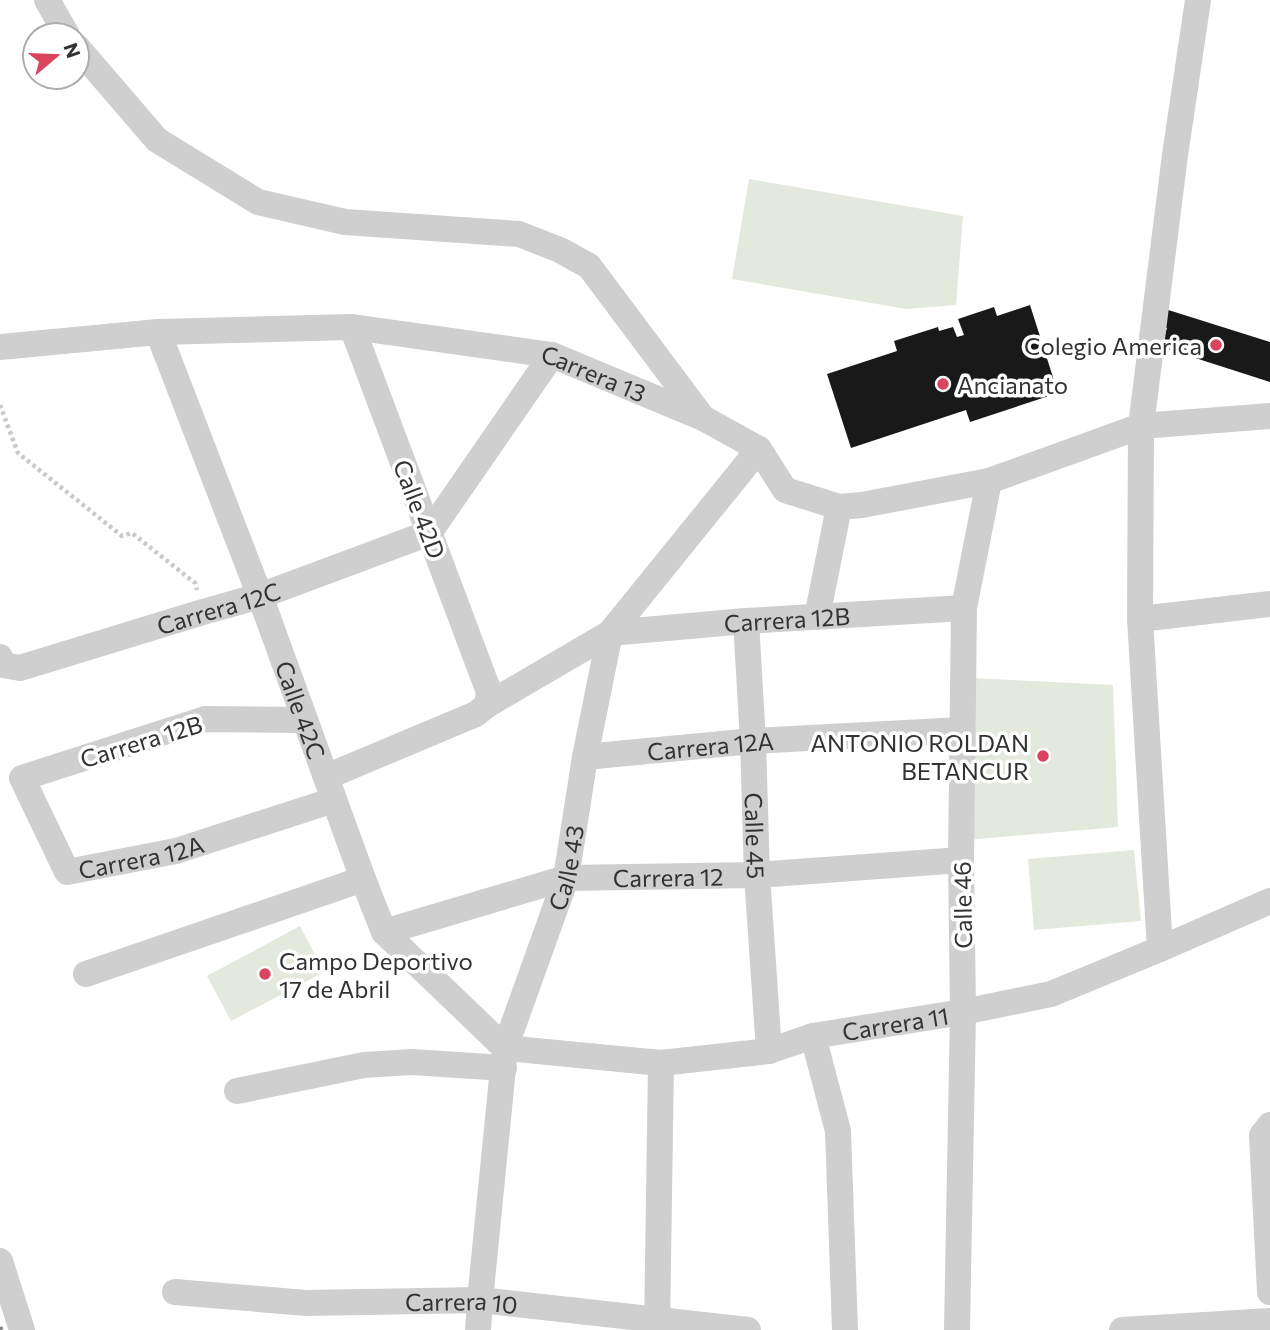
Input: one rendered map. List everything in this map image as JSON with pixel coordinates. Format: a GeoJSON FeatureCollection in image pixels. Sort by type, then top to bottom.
{"type":"FeatureCollection","features":[{"type":"Feature","properties":{"kind":"street"},"geometry":{"type":"LineString","coordinates":[[47,0],[59,21]]}},
{"type":"Feature","properties":{"kind":"street"},"geometry":{"type":"LineString","coordinates":[[1160,949],[1140,619],[1141,426],[1175,155],[1198,0]]}},
{"type":"Feature","properties":{"kind":"street"},"geometry":{"type":"LineString","coordinates":[[91,63],[157,140],[258,202],[345,222],[519,234],[560,250],[589,266],[704,418]]}},
{"type":"Feature","properties":{"kind":"street","name":"Carrera 13"},"geometry":{"type":"LineString","coordinates":[[0,347],[158,332],[352,327],[552,355],[704,418],[759,449],[785,490],[839,507],[989,481],[1141,426],[1270,416]]}},
{"type":"Feature","properties":{"kind":"street","name":"Calle 42D"},"geometry":{"type":"LineString","coordinates":[[352,327],[488,698]]}},
{"type":"Feature","properties":{"kind":"street","name":"Calle 42C"},"geometry":{"type":"LineString","coordinates":[[158,332],[260,596],[384,932],[505,1058]]}},
{"type":"Feature","properties":{"kind":"street"},"geometry":{"type":"LineString","coordinates":[[429,533],[552,355]]}},
{"type":"Feature","properties":{"kind":"street","name":"Calle 43"},"geometry":{"type":"LineString","coordinates":[[478,1330],[505,1058],[566,878],[585,757],[610,633],[759,449]]}},
{"type":"Feature","properties":{"kind":"street","name":"Calle 46"},"geometry":{"type":"LineString","coordinates":[[957,1330],[963,1012],[961,860],[964,608],[989,481]]}},
{"type":"Feature","properties":{"kind":"street"},"geometry":{"type":"LineString","coordinates":[[817,617],[839,507]]}},
{"type":"Feature","properties":{"kind":"street","name":"Carrera 12C"},"geometry":{"type":"LineString","coordinates":[[2,661],[20,668],[260,596],[429,533]]}},
{"type":"Feature","properties":{"kind":"street"},"geometry":{"type":"LineString","coordinates":[[1140,619],[1270,604]]}},
{"type":"Feature","properties":{"kind":"street","name":"Carrera 12B"},"geometry":{"type":"LineString","coordinates":[[610,633],[746,621],[964,608]]}},
{"type":"Feature","properties":{"kind":"street","name":"Calle 45"},"geometry":{"type":"LineString","coordinates":[[746,621],[757,875],[769,1051]]}},
{"type":"Feature","properties":{"kind":"street","name":"Carrera 12A"},"geometry":{"type":"LineString","coordinates":[[66,872],[176,851],[330,789],[476,714],[488,698],[610,633]]}},
{"type":"Feature","properties":{"kind":"street","name":"Carrera 12B"},"geometry":{"type":"LineString","coordinates":[[66,872],[22,778],[205,719],[305,720]]}},
{"type":"Feature","properties":{"kind":"street","name":"Carrera 12A"},"geometry":{"type":"LineString","coordinates":[[585,757],[753,741],[962,730]]}},
{"type":"Feature","properties":{"kind":"street","name":"Carrera 12"},"geometry":{"type":"LineString","coordinates":[[384,932],[566,878],[757,875],[961,860]]}},
{"type":"Feature","properties":{"kind":"street"},"geometry":{"type":"LineString","coordinates":[[86,974],[363,879]]}},
{"type":"Feature","properties":{"kind":"street","name":"Carrera 11"},"geometry":{"type":"LineString","coordinates":[[237,1091],[364,1065],[505,1058],[661,1063],[769,1051],[813,1036],[963,1012],[1051,994],[1270,901]]}},
{"type":"Feature","properties":{"kind":"street"},"geometry":{"type":"LineString","coordinates":[[813,1036],[838,1132],[845,1330]]}},
{"type":"Feature","properties":{"kind":"street"},"geometry":{"type":"LineString","coordinates":[[657,1325],[661,1063]]}},
{"type":"Feature","properties":{"kind":"street"},"geometry":{"type":"LineString","coordinates":[[1270,1125],[1262,1135],[1270,1292]]}},
{"type":"Feature","properties":{"kind":"street"},"geometry":{"type":"LineString","coordinates":[[0,1261],[22,1330]]}},
{"type":"Feature","properties":{"kind":"street","name":"Carrera 10"},"geometry":{"type":"LineString","coordinates":[[175,1292],[306,1303],[480,1300],[657,1325],[748,1330]]}},
{"type":"Feature","properties":{"kind":"street"},"geometry":{"type":"LineString","coordinates":[[1122,1330],[1270,1321]]}},
{"type":"Feature","properties":{"kind":"path"},"geometry":{"type":"LineString","coordinates":[[0,405],[18,453],[122,536],[132,533],[195,583],[203,611]]}},
{"type":"Feature","properties":{"kind":"shaded area"},"geometry":{"type":"Polygon","coordinates":[[[749,179],[963,216],[956,305],[906,309],[732,279],[749,179]]]}},
{"type":"Feature","properties":{"kind":"shaded area","name":"ANTONIO ROLDAN BETANCUR"},"geometry":{"type":"Polygon","coordinates":[[[972,678],[1113,685],[1118,827],[967,840],[972,678]]]}},
{"type":"Feature","properties":{"kind":"shaded area"},"geometry":{"type":"Polygon","coordinates":[[[1134,850],[1141,921],[1034,930],[1028,859],[1134,850]]]}},
{"type":"Feature","properties":{"kind":"shaded area","name":"Campo Deportivo 17 de Abril"},"geometry":{"type":"Polygon","coordinates":[[[300,926],[324,972],[231,1021],[207,976],[300,926]]]}},
{"type":"Feature","properties":{"kind":"building","name":"Ancianato"},"geometry":{"type":"Polygon","coordinates":[[[1030,305],[1058,393],[970,422],[966,410],[851,448],[827,374],[897,351],[894,341],[938,327],[939,331],[953,327],[957,337],[964,335],[958,319],[994,307],[997,316],[1030,305]]]}},
{"type":"Feature","properties":{"kind":"building","name":"Colegio America"},"geometry":{"type":"Polygon","coordinates":[[[1162,308],[1270,342],[1270,382],[1161,347],[1167,328],[1157,325],[1162,308]]]}},
{"type":"Feature","properties":{"kind":"place","name":"Colegio America"},"geometry":{"type":"Point","coordinates":[1216,345]}},
{"type":"Feature","properties":{"kind":"place","name":"Ancianato"},"geometry":{"type":"Point","coordinates":[943,384]}},
{"type":"Feature","properties":{"kind":"place","name":"ANTONIO ROLDAN BETANCUR"},"geometry":{"type":"Point","coordinates":[1043,756]}},
{"type":"Feature","properties":{"kind":"place","name":"Campo Deportivo 17 de Abril"},"geometry":{"type":"Point","coordinates":[265,974]}}]}
